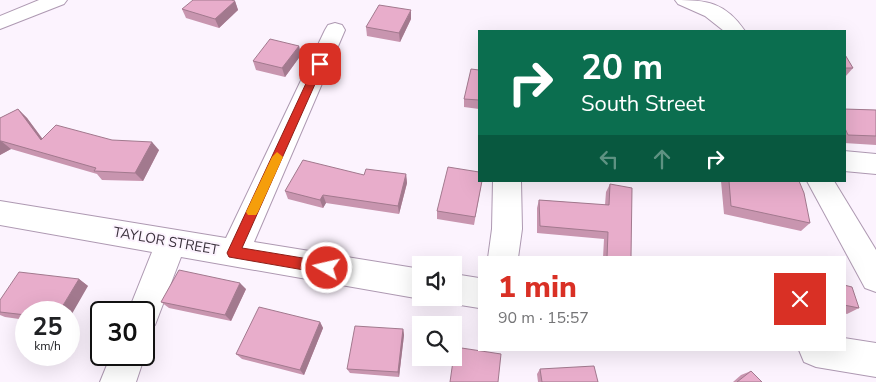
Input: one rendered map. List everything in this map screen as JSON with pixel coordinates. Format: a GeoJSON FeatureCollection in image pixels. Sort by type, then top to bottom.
{"type":"FeatureCollection","features":[{"type":"Feature","properties":{"kind":"street"},"geometry":{"type":"LineString","coordinates":[[0,23],[57,0]]}},
{"type":"Feature","properties":{"kind":"street"},"geometry":{"type":"LineString","coordinates":[[685,0],[718,15],[733,30]]}},
{"type":"Feature","properties":{"kind":"street"},"geometry":{"type":"LineString","coordinates":[[234,253],[336,30]]}},
{"type":"Feature","properties":{"kind":"street"},"geometry":{"type":"LineString","coordinates":[[846,161],[876,164]]}},
{"type":"Feature","properties":{"kind":"street"},"geometry":{"type":"LineString","coordinates":[[503,256],[507,229],[508,182]]}},
{"type":"Feature","properties":{"kind":"street"},"geometry":{"type":"LineString","coordinates":[[821,182],[876,278]]}},
{"type":"Feature","properties":{"kind":"street","name":"TAYLOR STREET"},"geometry":{"type":"LineString","coordinates":[[0,213],[412,283]]}},
{"type":"Feature","properties":{"kind":"street"},"geometry":{"type":"LineString","coordinates":[[149,301],[171,242]]}},
{"type":"Feature","properties":{"kind":"street"},"geometry":{"type":"LineString","coordinates":[[462,291],[478,294]]}},
{"type":"Feature","properties":{"kind":"street"},"geometry":{"type":"LineString","coordinates":[[822,351],[876,360]]}},
{"type":"Feature","properties":{"kind":"street"},"geometry":{"type":"LineString","coordinates":[[118,382],[124,366]]}},
{"type":"Feature","properties":{"kind":"building"},"geometry":{"type":"Polygon","coordinates":[[[193,0],[235,1],[215,19],[182,9],[193,0]]]}},
{"type":"Feature","properties":{"kind":"building"},"geometry":{"type":"Polygon","coordinates":[[[379,5],[411,10],[399,33],[366,27],[379,5]]]}},
{"type":"Feature","properties":{"kind":"building"},"geometry":{"type":"Polygon","coordinates":[[[270,39],[299,46],[282,68],[253,61],[270,39]]]}},
{"type":"Feature","properties":{"kind":"building"},"geometry":{"type":"Polygon","coordinates":[[[846,56],[853,68],[846,68],[846,56]]]}},
{"type":"Feature","properties":{"kind":"building"},"geometry":{"type":"Polygon","coordinates":[[[471,69],[478,70],[478,100],[464,99],[471,69]]]}},
{"type":"Feature","properties":{"kind":"building"},"geometry":{"type":"Polygon","coordinates":[[[18,109],[41,140],[56,125],[112,140],[152,142],[135,173],[94,171],[96,168],[0,141],[0,118],[18,109]]]}},
{"type":"Feature","properties":{"kind":"building"},"geometry":{"type":"Polygon","coordinates":[[[846,109],[876,110],[876,136],[848,135],[846,130],[846,109]]]}},
{"type":"Feature","properties":{"kind":"building"},"geometry":{"type":"Polygon","coordinates":[[[303,160],[364,175],[366,169],[406,174],[398,206],[323,195],[320,200],[285,191],[303,160]]]}},
{"type":"Feature","properties":{"kind":"building"},"geometry":{"type":"Polygon","coordinates":[[[448,167],[478,172],[478,182],[482,182],[475,217],[437,211],[448,167]]]}},
{"type":"Feature","properties":{"kind":"building"},"geometry":{"type":"Polygon","coordinates":[[[729,182],[799,182],[804,193],[810,223],[731,206],[729,182]]]}},
{"type":"Feature","properties":{"kind":"building"},"geometry":{"type":"Polygon","coordinates":[[[610,184],[632,188],[631,256],[607,256],[608,232],[540,226],[539,200],[609,205],[610,184]]]}},
{"type":"Feature","properties":{"kind":"building"},"geometry":{"type":"Polygon","coordinates":[[[179,270],[240,283],[225,315],[161,302],[179,270]]]}},
{"type":"Feature","properties":{"kind":"building"},"geometry":{"type":"Polygon","coordinates":[[[19,272],[79,279],[66,301],[15,301],[15,314],[0,312],[0,300],[19,272]]]}},
{"type":"Feature","properties":{"kind":"building"},"geometry":{"type":"Polygon","coordinates":[[[846,286],[852,287],[859,308],[846,305],[846,286]]]}},
{"type":"Feature","properties":{"kind":"building"},"geometry":{"type":"Polygon","coordinates":[[[259,307],[320,322],[300,370],[236,354],[259,307]]]}},
{"type":"Feature","properties":{"kind":"building"},"geometry":{"type":"Polygon","coordinates":[[[355,326],[403,329],[398,372],[347,369],[355,326]]]}},
{"type":"Feature","properties":{"kind":"building"},"geometry":{"type":"Polygon","coordinates":[[[462,348],[501,354],[498,382],[450,382],[452,366],[462,366],[462,348]]]}},
{"type":"Feature","properties":{"kind":"building"},"geometry":{"type":"Polygon","coordinates":[[[594,366],[598,382],[542,382],[540,369],[594,366]]]}},
{"type":"Feature","properties":{"kind":"building"},"geometry":{"type":"Polygon","coordinates":[[[751,371],[762,382],[737,382],[751,371]]]}},
{"type":"Feature","properties":{"kind":"slow traffic"},"geometry":{"type":"LineString","coordinates":[[252,212],[277,157]]}},
{"type":"Feature","properties":{"kind":"route"},"geometry":{"type":"LineString","coordinates":[[320,64],[234,253],[327,268]]}}]}
